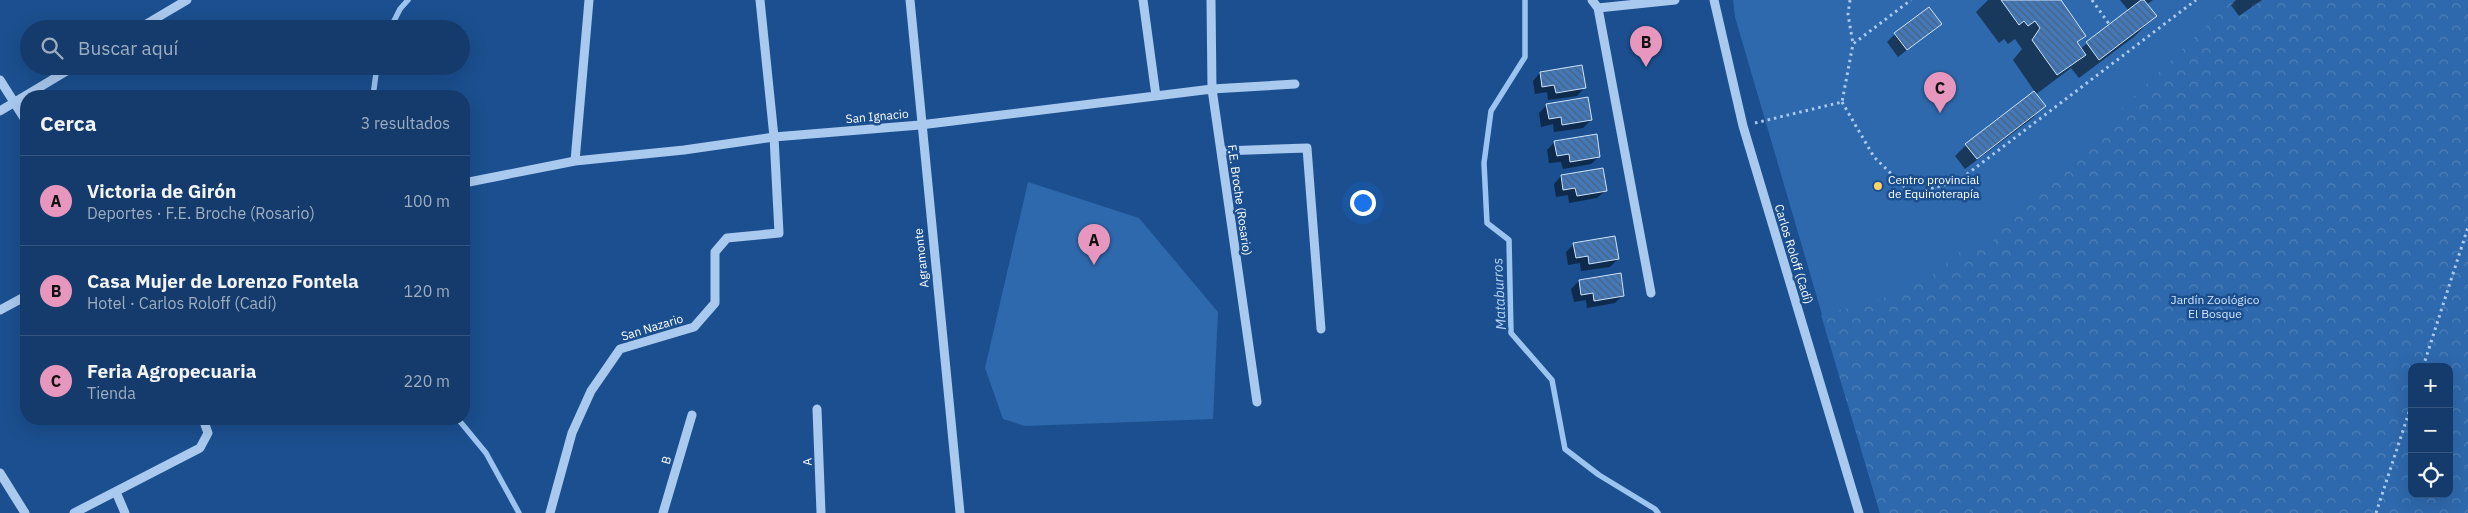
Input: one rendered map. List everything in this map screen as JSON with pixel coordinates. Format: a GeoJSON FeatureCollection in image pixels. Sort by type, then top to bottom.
{"type":"FeatureCollection","features":[{"type":"Feature","properties":{"kind":"street"},"geometry":{"type":"LineString","coordinates":[[153,20],[187,0]]}},
{"type":"Feature","properties":{"kind":"street"},"geometry":{"type":"LineString","coordinates":[[575,161],[589,0]]}},
{"type":"Feature","properties":{"kind":"street","name":"San Nazario"},"geometry":{"type":"LineString","coordinates":[[550,513],[572,434],[591,390],[620,349],[694,327],[715,303],[715,252],[727,238],[779,233],[774,137],[760,0]]}},
{"type":"Feature","properties":{"kind":"street","name":"Agramonte"},"geometry":{"type":"LineString","coordinates":[[910,0],[920,125],[960,513]]}},
{"type":"Feature","properties":{"kind":"street"},"geometry":{"type":"LineString","coordinates":[[1143,0],[1156,96]]}},
{"type":"Feature","properties":{"kind":"street","name":"F.E. Broche (Rosario)"},"geometry":{"type":"LineString","coordinates":[[1211,0],[1212,89],[1257,402]]}},
{"type":"Feature","properties":{"kind":"street"},"geometry":{"type":"LineString","coordinates":[[1592,0],[1598,8],[1651,293]]}},
{"type":"Feature","properties":{"kind":"street"},"geometry":{"type":"LineString","coordinates":[[1598,8],[1675,0]]}},
{"type":"Feature","properties":{"kind":"street","name":"Carlos Roloff (Cadí)"},"geometry":{"type":"LineString","coordinates":[[1714,0],[1742,126],[1859,513]]}},
{"type":"Feature","properties":{"kind":"street"},"geometry":{"type":"LineString","coordinates":[[35,90],[60,75]]}},
{"type":"Feature","properties":{"kind":"street"},"geometry":{"type":"LineString","coordinates":[[0,80],[20,111]]}},
{"type":"Feature","properties":{"kind":"street","name":"San Ignacio"},"geometry":{"type":"LineString","coordinates":[[470,182],[575,161],[684,150],[774,137],[920,125],[1212,89],[1295,84]]}},
{"type":"Feature","properties":{"kind":"street"},"geometry":{"type":"LineString","coordinates":[[0,111],[20,99]]}},
{"type":"Feature","properties":{"kind":"street"},"geometry":{"type":"LineString","coordinates":[[1221,151],[1307,148],[1321,329]]}},
{"type":"Feature","properties":{"kind":"street"},"geometry":{"type":"LineString","coordinates":[[0,310],[20,299]]}},
{"type":"Feature","properties":{"kind":"street","name":"A"},"geometry":{"type":"LineString","coordinates":[[817,409],[821,513]]}},
{"type":"Feature","properties":{"kind":"street","name":"B"},"geometry":{"type":"LineString","coordinates":[[663,513],[692,414]]}},
{"type":"Feature","properties":{"kind":"street"},"geometry":{"type":"LineString","coordinates":[[74,513],[200,448],[208,433],[205,425]]}},
{"type":"Feature","properties":{"kind":"street"},"geometry":{"type":"LineString","coordinates":[[0,473],[25,513]]}},
{"type":"Feature","properties":{"kind":"street"},"geometry":{"type":"LineString","coordinates":[[116,492],[125,513]]}},
{"type":"Feature","properties":{"kind":"path"},"geometry":{"type":"LineString","coordinates":[[1850,0],[1848,14],[1853,44],[1842,102],[1874,157],[1912,194],[1958,181],[2196,0]]}},
{"type":"Feature","properties":{"kind":"path"},"geometry":{"type":"LineString","coordinates":[[1853,44],[1911,0]]}},
{"type":"Feature","properties":{"kind":"path"},"geometry":{"type":"LineString","coordinates":[[2092,0],[2109,24]]}},
{"type":"Feature","properties":{"kind":"path"},"geometry":{"type":"LineString","coordinates":[[1742,126],[1842,102]]}},
{"type":"Feature","properties":{"kind":"path"},"geometry":{"type":"LineString","coordinates":[[2424,363],[2468,227]]}},
{"type":"Feature","properties":{"kind":"path"},"geometry":{"type":"LineString","coordinates":[[2376,513],[2410,408]]}},
{"type":"Feature","properties":{"kind":"green space","name":"Jardín Zoológico El Bosque"},"geometry":{"type":"Polygon","coordinates":[[[1733,0],[2468,0],[2468,513],[1880,513],[1735,17],[1733,0]]]}},
{"type":"Feature","properties":{"kind":"green space","name":"Jardín Zoológico El Bosque"},"geometry":{"type":"Polygon","coordinates":[[[2233,0],[2468,0],[2468,513],[1880,513],[1821,315],[1876,300],[1912,287],[1943,267],[1956,253],[1988,247],[2018,210],[2233,0]]]}},
{"type":"Feature","properties":{"kind":"green space"},"geometry":{"type":"Polygon","coordinates":[[[1028,182],[1139,218],[1218,312],[1213,419],[1025,426],[1003,419],[985,368],[1028,182]]]}},
{"type":"Feature","properties":{"kind":"building"},"geometry":{"type":"Polygon","coordinates":[[[2001,0],[2061,0],[2086,36],[2077,42],[2086,55],[2057,75],[2032,40],[2040,28],[2035,21],[2028,26],[2024,21],[2019,25],[2001,0]]]}},
{"type":"Feature","properties":{"kind":"building"},"geometry":{"type":"Polygon","coordinates":[[[2141,0],[2144,0],[2157,16],[2099,60],[2086,42],[2141,0]]]}},
{"type":"Feature","properties":{"kind":"building"},"geometry":{"type":"Polygon","coordinates":[[[1929,7],[1942,24],[1907,50],[1894,33],[1929,7]]]}},
{"type":"Feature","properties":{"kind":"building"},"geometry":{"type":"Polygon","coordinates":[[[1582,65],[1586,88],[1556,93],[1554,85],[1542,87],[1540,72],[1582,65]]]}},
{"type":"Feature","properties":{"kind":"building"},"geometry":{"type":"Polygon","coordinates":[[[2034,91],[2046,106],[1977,159],[1965,144],[2034,91]]]}},
{"type":"Feature","properties":{"kind":"building"},"geometry":{"type":"Polygon","coordinates":[[[1588,97],[1592,120],[1562,125],[1561,117],[1549,119],[1546,104],[1588,97]]]}},
{"type":"Feature","properties":{"kind":"building"},"geometry":{"type":"Polygon","coordinates":[[[1597,134],[1600,157],[1570,162],[1569,154],[1557,156],[1554,141],[1597,134]]]}},
{"type":"Feature","properties":{"kind":"building"},"geometry":{"type":"Polygon","coordinates":[[[1603,168],[1607,191],[1577,196],[1575,188],[1563,190],[1561,175],[1603,168]]]}},
{"type":"Feature","properties":{"kind":"building"},"geometry":{"type":"Polygon","coordinates":[[[1615,236],[1619,259],[1589,264],[1588,256],[1576,258],[1573,243],[1615,236]]]}},
{"type":"Feature","properties":{"kind":"building"},"geometry":{"type":"Polygon","coordinates":[[[1621,273],[1624,296],[1594,301],[1593,293],[1581,295],[1579,280],[1621,273]]]}},
{"type":"Feature","properties":{"kind":"waterway"},"geometry":{"type":"LineString","coordinates":[[394,20],[400,9],[408,0]]}},
{"type":"Feature","properties":{"kind":"waterway","name":"Mataburros"},"geometry":{"type":"LineString","coordinates":[[1525,0],[1525,57],[1491,111],[1484,163],[1487,223],[1509,240],[1511,333],[1552,380],[1565,449],[1599,475],[1655,509],[1658,513]]}},
{"type":"Feature","properties":{"kind":"waterway"},"geometry":{"type":"LineString","coordinates":[[374,90],[376,75]]}},
{"type":"Feature","properties":{"kind":"waterway"},"geometry":{"type":"LineString","coordinates":[[463,425],[486,453],[519,513]]}},
{"type":"Feature","properties":{"kind":"place","name":"Casa Mujer de Lorenzo Fontela"},"geometry":{"type":"Point","coordinates":[1646,67]}},
{"type":"Feature","properties":{"kind":"place","name":"Feria Agropecuaria"},"geometry":{"type":"Point","coordinates":[1940,113]}},
{"type":"Feature","properties":{"kind":"place","name":"Centro provincial de Equinoterapía"},"geometry":{"type":"Point","coordinates":[1878,186]}},
{"type":"Feature","properties":{"kind":"place","name":"Victoria de Girón"},"geometry":{"type":"Point","coordinates":[1094,265]}}]}
